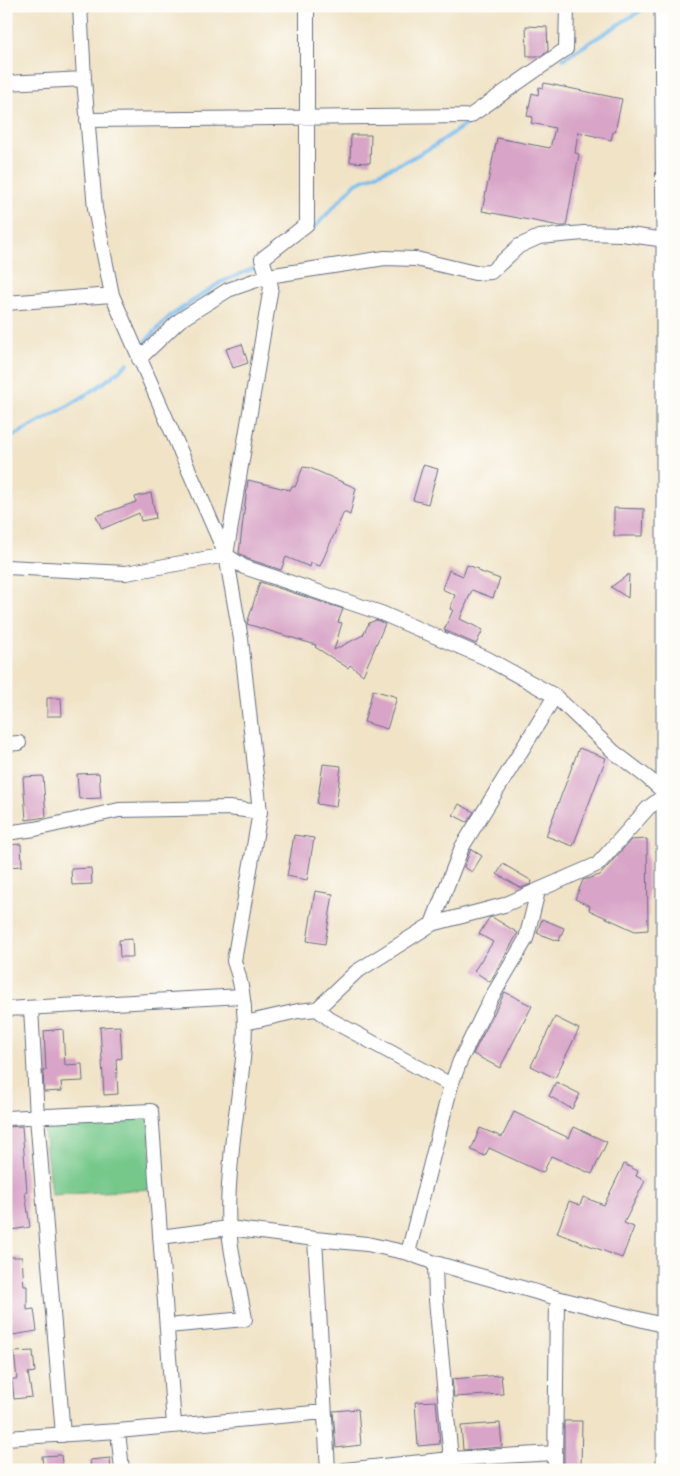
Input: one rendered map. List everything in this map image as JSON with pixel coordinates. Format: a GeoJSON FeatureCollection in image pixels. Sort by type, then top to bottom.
{"type":"FeatureCollection","features":[{"type":"Feature","properties":{"kind":"main road"},"geometry":{"type":"LineString","coordinates":[[664,6],[670,202],[666,240],[670,768],[670,1328],[666,1470]]}},
{"type":"Feature","properties":{"kind":"street"},"geometry":{"type":"LineString","coordinates":[[80,6],[95,208],[112,296],[226,555],[241,639],[260,812],[234,961],[240,977],[245,1023],[244,1050],[231,1160],[228,1228],[245,1319],[167,1326]]}},
{"type":"Feature","properties":{"kind":"street"},"geometry":{"type":"LineString","coordinates":[[226,555],[271,287],[262,260],[307,224],[307,6]]}},
{"type":"Feature","properties":{"kind":"street"},"geometry":{"type":"LineString","coordinates":[[87,120],[470,116],[566,49],[567,6]]}},
{"type":"Feature","properties":{"kind":"street"},"geometry":{"type":"LineString","coordinates":[[6,83],[84,79]]}},
{"type":"Feature","properties":{"kind":"street"},"geometry":{"type":"LineString","coordinates":[[139,359],[180,320],[228,290],[268,276],[385,258],[416,259],[475,273],[491,272],[519,246],[539,237],[584,233],[622,234],[666,240]]}},
{"type":"Feature","properties":{"kind":"street"},"geometry":{"type":"LineString","coordinates":[[6,302],[112,296]]}},
{"type":"Feature","properties":{"kind":"street"},"geometry":{"type":"LineString","coordinates":[[6,567],[126,572],[226,555],[244,567],[381,613],[486,658],[555,696],[614,752],[670,796],[648,808],[598,864],[504,905],[432,924],[356,972],[317,1008],[245,1023]]}},
{"type":"Feature","properties":{"kind":"street"},"geometry":{"type":"LineString","coordinates":[[432,924],[462,847],[555,696]]}},
{"type":"Feature","properties":{"kind":"street"},"geometry":{"type":"LineString","coordinates":[[6,833],[35,829],[119,810],[229,808],[260,812]]}},
{"type":"Feature","properties":{"kind":"street"},"geometry":{"type":"LineString","coordinates":[[408,1253],[451,1085],[460,1061],[490,1000],[526,939],[538,891]]}},
{"type":"Feature","properties":{"kind":"street"},"geometry":{"type":"LineString","coordinates":[[6,1009],[242,996]]}},
{"type":"Feature","properties":{"kind":"street"},"geometry":{"type":"LineString","coordinates":[[31,1008],[37,1117],[63,1435]]}},
{"type":"Feature","properties":{"kind":"street"},"geometry":{"type":"LineString","coordinates":[[317,1008],[330,1020],[451,1085]]}},
{"type":"Feature","properties":{"kind":"street"},"geometry":{"type":"LineString","coordinates":[[6,1118],[150,1111],[174,1425]]}},
{"type":"Feature","properties":{"kind":"street"},"geometry":{"type":"LineString","coordinates":[[160,1237],[228,1228],[367,1244],[408,1253],[435,1264],[670,1328]]}},
{"type":"Feature","properties":{"kind":"street"},"geometry":{"type":"LineString","coordinates":[[315,1239],[328,1470]]}},
{"type":"Feature","properties":{"kind":"street"},"geometry":{"type":"LineString","coordinates":[[435,1264],[436,1300],[451,1459]]}},
{"type":"Feature","properties":{"kind":"street"},"geometry":{"type":"LineString","coordinates":[[555,1470],[557,1298]]}},
{"type":"Feature","properties":{"kind":"street"},"geometry":{"type":"LineString","coordinates":[[6,1438],[118,1431],[324,1412]]}},
{"type":"Feature","properties":{"kind":"street"},"geometry":{"type":"LineString","coordinates":[[118,1431],[122,1470]]}},
{"type":"Feature","properties":{"kind":"street"},"geometry":{"type":"LineString","coordinates":[[344,1470],[451,1459],[556,1453]]}},
{"type":"Feature","properties":{"kind":"green space"},"geometry":{"type":"Polygon","coordinates":[[[149,1118],[153,1189],[51,1195],[43,1121],[149,1118]]]}},
{"type":"Feature","properties":{"kind":"building"},"geometry":{"type":"Polygon","coordinates":[[[526,26],[547,27],[548,51],[541,56],[527,56],[526,26]]]}},
{"type":"Feature","properties":{"kind":"building"},"geometry":{"type":"Polygon","coordinates":[[[544,83],[622,99],[615,132],[613,132],[611,140],[578,132],[575,153],[579,154],[566,226],[482,211],[497,138],[550,148],[555,128],[531,123],[533,117],[527,116],[532,93],[538,95],[539,87],[543,88],[544,83]]]}},
{"type":"Feature","properties":{"kind":"building"},"geometry":{"type":"Polygon","coordinates":[[[351,135],[371,135],[370,163],[350,162],[351,135]]]}},
{"type":"Feature","properties":{"kind":"building"},"geometry":{"type":"Polygon","coordinates":[[[242,344],[248,363],[233,368],[226,349],[242,344]]]}},
{"type":"Feature","properties":{"kind":"building"},"geometry":{"type":"Polygon","coordinates":[[[423,465],[438,469],[428,504],[413,500],[423,465]]]}},
{"type":"Feature","properties":{"kind":"building"},"geometry":{"type":"Polygon","coordinates":[[[303,467],[310,468],[356,488],[350,515],[344,512],[320,566],[311,563],[310,567],[286,557],[281,570],[248,559],[239,553],[248,480],[290,490],[292,486],[295,487],[303,467]]]}},
{"type":"Feature","properties":{"kind":"building"},"geometry":{"type":"Polygon","coordinates":[[[151,493],[156,518],[141,521],[139,513],[102,529],[96,516],[136,502],[135,497],[151,493]]]}},
{"type":"Feature","properties":{"kind":"building"},"geometry":{"type":"Polygon","coordinates":[[[614,508],[644,509],[643,536],[614,536],[614,508]]]}},
{"type":"Feature","properties":{"kind":"building"},"geometry":{"type":"Polygon","coordinates":[[[467,565],[500,579],[493,598],[472,590],[460,619],[483,630],[476,644],[444,630],[453,610],[450,609],[455,595],[442,589],[449,570],[463,576],[467,565]]]}},
{"type":"Feature","properties":{"kind":"building"},"geometry":{"type":"Polygon","coordinates":[[[629,574],[628,598],[611,587],[629,574]]]}},
{"type":"Feature","properties":{"kind":"building"},"geometry":{"type":"Polygon","coordinates":[[[260,582],[343,609],[338,622],[342,623],[334,650],[363,635],[369,623],[376,620],[385,624],[363,675],[350,665],[348,668],[315,647],[316,645],[247,624],[260,582]]]}},
{"type":"Feature","properties":{"kind":"building"},"geometry":{"type":"Polygon","coordinates":[[[373,690],[397,697],[387,729],[364,722],[373,690]]]}},
{"type":"Feature","properties":{"kind":"building"},"geometry":{"type":"Polygon","coordinates":[[[47,698],[61,698],[62,716],[47,716],[47,698]]]}},
{"type":"Feature","properties":{"kind":"building"},"geometry":{"type":"Polygon","coordinates":[[[579,748],[606,758],[573,846],[546,836],[579,748]]]}},
{"type":"Feature","properties":{"kind":"building"},"geometry":{"type":"Polygon","coordinates":[[[323,764],[341,766],[336,807],[317,804],[323,764]]]}},
{"type":"Feature","properties":{"kind":"building"},"geometry":{"type":"Polygon","coordinates":[[[99,773],[101,798],[79,799],[77,774],[99,773]]]}},
{"type":"Feature","properties":{"kind":"building"},"geometry":{"type":"Polygon","coordinates":[[[43,776],[46,817],[26,820],[23,777],[43,776]]]}},
{"type":"Feature","properties":{"kind":"building"},"geometry":{"type":"Polygon","coordinates":[[[459,804],[474,812],[467,822],[453,815],[459,804]]]}},
{"type":"Feature","properties":{"kind":"building"},"geometry":{"type":"Polygon","coordinates":[[[294,835],[314,838],[307,880],[287,876],[294,835]]]}},
{"type":"Feature","properties":{"kind":"building"},"geometry":{"type":"Polygon","coordinates":[[[647,839],[648,930],[635,931],[589,910],[590,906],[575,899],[583,880],[600,875],[631,840],[647,839]]]}},
{"type":"Feature","properties":{"kind":"building"},"geometry":{"type":"Polygon","coordinates":[[[21,844],[22,866],[7,867],[6,845],[21,844]]]}},
{"type":"Feature","properties":{"kind":"building"},"geometry":{"type":"Polygon","coordinates":[[[471,849],[482,856],[472,872],[464,867],[471,849]]]}},
{"type":"Feature","properties":{"kind":"building"},"geometry":{"type":"Polygon","coordinates":[[[503,864],[532,881],[531,884],[521,888],[497,874],[503,864]]]}},
{"type":"Feature","properties":{"kind":"building"},"geometry":{"type":"Polygon","coordinates":[[[91,868],[92,884],[72,885],[71,869],[91,868]]]}},
{"type":"Feature","properties":{"kind":"building"},"geometry":{"type":"Polygon","coordinates":[[[315,891],[333,894],[325,944],[307,941],[315,891]]]}},
{"type":"Feature","properties":{"kind":"building"},"geometry":{"type":"Polygon","coordinates":[[[492,917],[518,933],[490,982],[474,971],[493,942],[479,934],[489,918],[492,917]]]}},
{"type":"Feature","properties":{"kind":"building"},"geometry":{"type":"Polygon","coordinates":[[[542,919],[564,928],[559,941],[537,933],[542,919]]]}},
{"type":"Feature","properties":{"kind":"building"},"geometry":{"type":"Polygon","coordinates":[[[132,939],[133,957],[120,957],[119,940],[132,939]]]}},
{"type":"Feature","properties":{"kind":"building"},"geometry":{"type":"Polygon","coordinates":[[[505,992],[532,1006],[500,1068],[473,1054],[505,992]]]}},
{"type":"Feature","properties":{"kind":"building"},"geometry":{"type":"Polygon","coordinates":[[[555,1017],[579,1029],[555,1078],[531,1066],[555,1017]]]}},
{"type":"Feature","properties":{"kind":"building"},"geometry":{"type":"Polygon","coordinates":[[[120,1026],[122,1058],[116,1059],[118,1094],[104,1095],[100,1027],[120,1026]]]}},
{"type":"Feature","properties":{"kind":"building"},"geometry":{"type":"Polygon","coordinates":[[[63,1029],[65,1065],[82,1064],[83,1081],[61,1082],[62,1091],[44,1092],[43,1070],[46,1070],[44,1031],[63,1029]]]}},
{"type":"Feature","properties":{"kind":"building"},"geometry":{"type":"Polygon","coordinates":[[[556,1082],[580,1094],[572,1109],[549,1096],[556,1082]]]}},
{"type":"Feature","properties":{"kind":"building"},"geometry":{"type":"Polygon","coordinates":[[[514,1112],[569,1138],[574,1127],[607,1142],[592,1174],[551,1156],[543,1173],[489,1148],[485,1156],[471,1150],[480,1128],[502,1137],[514,1112]]]}},
{"type":"Feature","properties":{"kind":"building"},"geometry":{"type":"Polygon","coordinates":[[[22,1126],[27,1192],[25,1192],[30,1227],[11,1230],[6,1196],[6,1127],[22,1126]]]}},
{"type":"Feature","properties":{"kind":"building"},"geometry":{"type":"Polygon","coordinates":[[[624,1164],[638,1171],[636,1176],[645,1181],[624,1223],[634,1227],[622,1258],[557,1233],[569,1201],[580,1205],[583,1197],[604,1205],[624,1164]]]}},
{"type":"Feature","properties":{"kind":"building"},"geometry":{"type":"Polygon","coordinates":[[[6,1257],[22,1257],[24,1286],[27,1286],[27,1310],[34,1309],[37,1331],[13,1335],[6,1284],[6,1257]]]}},
{"type":"Feature","properties":{"kind":"building"},"geometry":{"type":"Polygon","coordinates":[[[33,1351],[35,1372],[28,1373],[32,1397],[14,1399],[12,1379],[17,1379],[14,1352],[33,1351]]]}},
{"type":"Feature","properties":{"kind":"building"},"geometry":{"type":"Polygon","coordinates":[[[501,1375],[503,1394],[454,1397],[452,1379],[501,1375]]]}},
{"type":"Feature","properties":{"kind":"building"},"geometry":{"type":"Polygon","coordinates":[[[436,1401],[440,1444],[418,1446],[415,1402],[436,1401]]]}},
{"type":"Feature","properties":{"kind":"building"},"geometry":{"type":"Polygon","coordinates":[[[358,1409],[361,1445],[336,1448],[333,1411],[358,1409]]]}},
{"type":"Feature","properties":{"kind":"building"},"geometry":{"type":"Polygon","coordinates":[[[564,1421],[582,1421],[581,1465],[564,1465],[564,1421]]]}},
{"type":"Feature","properties":{"kind":"building"},"geometry":{"type":"Polygon","coordinates":[[[500,1423],[502,1447],[463,1450],[461,1426],[500,1423]]]}},
{"type":"Feature","properties":{"kind":"building"},"geometry":{"type":"Polygon","coordinates":[[[61,1455],[63,1470],[43,1470],[42,1456],[61,1455]]]}},
{"type":"Feature","properties":{"kind":"building"},"geometry":{"type":"Polygon","coordinates":[[[110,1458],[111,1470],[91,1470],[90,1460],[110,1458]]]}},
{"type":"Feature","properties":{"kind":"waterway"},"geometry":{"type":"LineString","coordinates":[[563,59],[645,8]]}},
{"type":"Feature","properties":{"kind":"waterway"},"geometry":{"type":"LineString","coordinates":[[310,228],[315,227],[356,183],[406,161],[434,146],[472,120]]}},
{"type":"Feature","properties":{"kind":"waterway"},"geometry":{"type":"LineString","coordinates":[[146,341],[169,317],[221,282],[262,265]]}},
{"type":"Feature","properties":{"kind":"waterway"},"geometry":{"type":"LineString","coordinates":[[6,440],[85,395],[128,363]]}}]}
